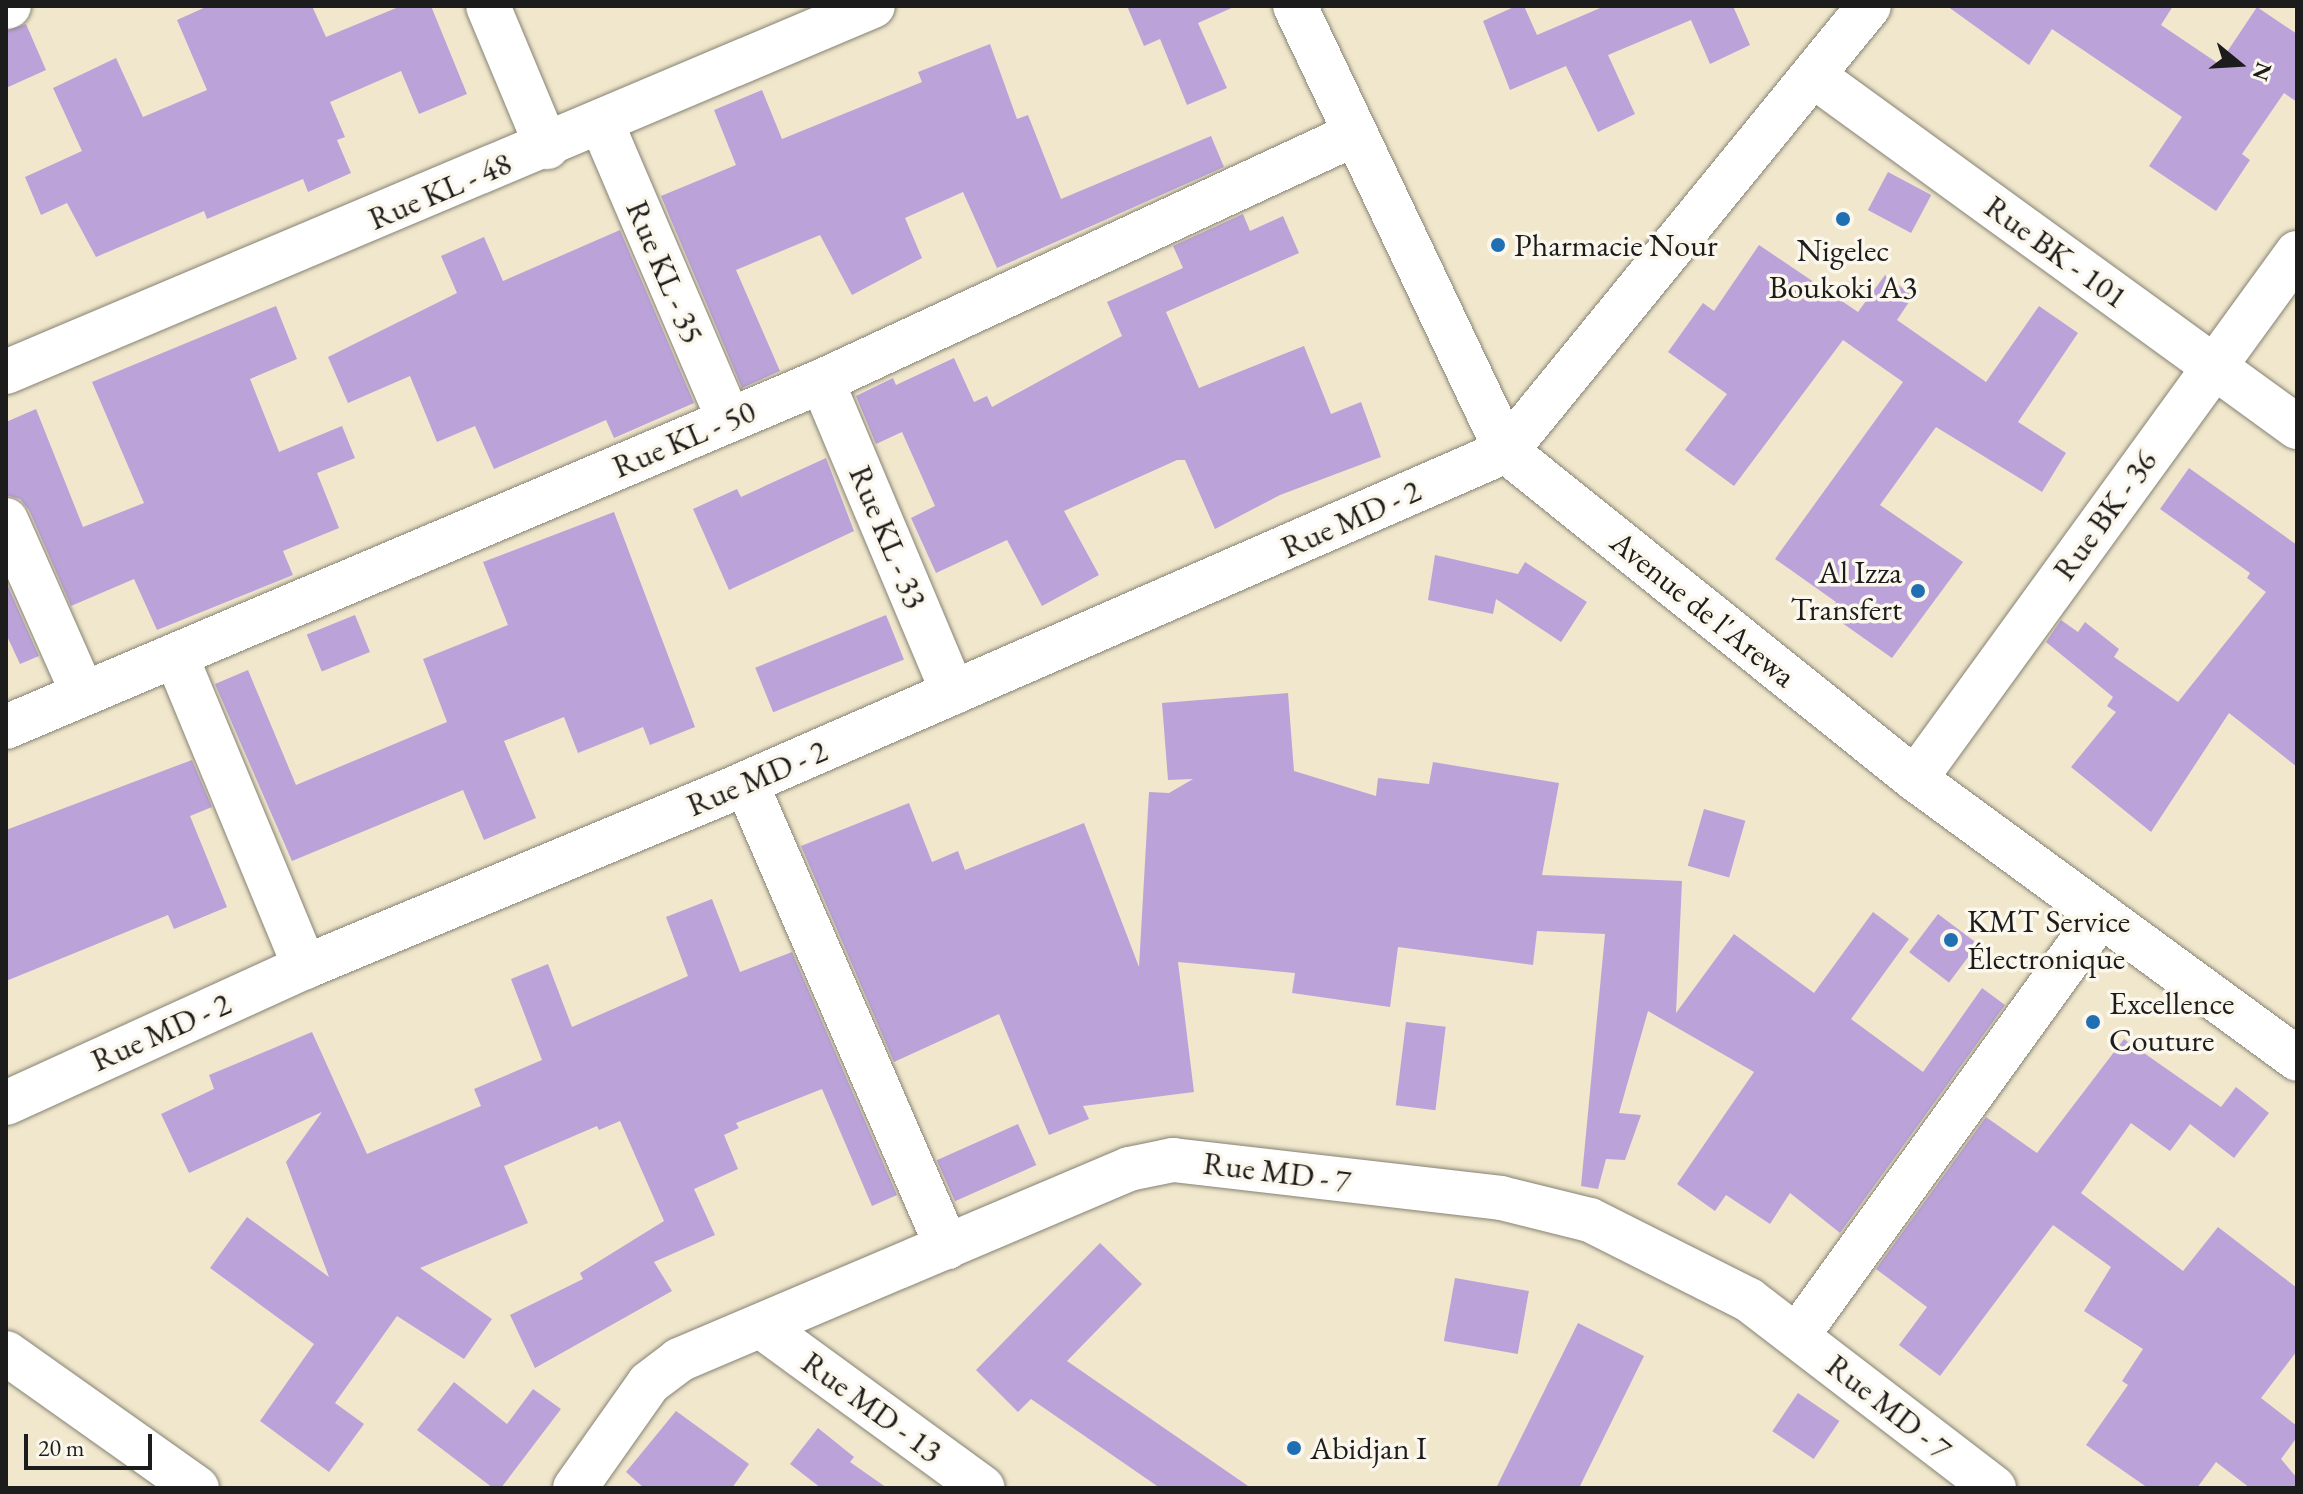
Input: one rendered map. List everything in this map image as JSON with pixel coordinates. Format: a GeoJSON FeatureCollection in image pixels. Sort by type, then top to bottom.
{"type":"FeatureCollection","features":[{"type":"Feature","properties":{"kind":"street"},"geometry":{"type":"LineString","coordinates":[[488,6],[547,147]]}},
{"type":"Feature","properties":{"kind":"street","name":"Rue KL - 48"},"geometry":{"type":"LineString","coordinates":[[6,372],[602,124],[872,6]]}},
{"type":"Feature","properties":{"kind":"street","name":"Avenue de l'Arewa"},"geometry":{"type":"LineString","coordinates":[[1295,6],[1506,451],[1915,779],[2297,1059]]}},
{"type":"Feature","properties":{"kind":"street"},"geometry":{"type":"LineString","coordinates":[[1506,451],[1815,77],[1869,6]]}},
{"type":"Feature","properties":{"kind":"street","name":"Rue BK - 101"},"geometry":{"type":"LineString","coordinates":[[1815,77],[2297,427]]}},
{"type":"Feature","properties":{"kind":"street","name":"Rue KL - 35"},"geometry":{"type":"LineString","coordinates":[[602,124],[729,420]]}},
{"type":"Feature","properties":{"kind":"street","name":"Rue KL - 50"},"geometry":{"type":"LineString","coordinates":[[6,727],[822,381],[1355,134]]}},
{"type":"Feature","properties":{"kind":"street","name":"Rue BK - 36"},"geometry":{"type":"LineString","coordinates":[[1915,779],[2297,253]]}},
{"type":"Feature","properties":{"kind":"street","name":"Rue KL - 33"},"geometry":{"type":"LineString","coordinates":[[822,381],[953,693]]}},
{"type":"Feature","properties":{"kind":"street","name":"Rue MD - 2"},"geometry":{"type":"LineString","coordinates":[[6,1103],[305,967],[746,783],[1506,451]]}},
{"type":"Feature","properties":{"kind":"street"},"geometry":{"type":"LineString","coordinates":[[6,520],[83,694]]}},
{"type":"Feature","properties":{"kind":"street"},"geometry":{"type":"LineString","coordinates":[[176,656],[305,967]]}},
{"type":"Feature","properties":{"kind":"street"},"geometry":{"type":"LineString","coordinates":[[746,783],[947,1247]]}},
{"type":"Feature","properties":{"kind":"street"},"geometry":{"type":"LineString","coordinates":[[1797,1336],[2101,915]]}},
{"type":"Feature","properties":{"kind":"street","name":"Rue MD - 7"},"geometry":{"type":"LineString","coordinates":[[575,1488],[649,1383],[679,1360],[1129,1169],[1173,1160],[1501,1198],[1590,1220],[1702,1273],[1797,1336],[1994,1488]]}},
{"type":"Feature","properties":{"kind":"street","name":"Rue MD - 13"},"geometry":{"type":"LineString","coordinates":[[762,1327],[983,1488]]}},
{"type":"Feature","properties":{"kind":"street"},"geometry":{"type":"LineString","coordinates":[[6,1353],[197,1488]]}},
{"type":"Feature","properties":{"kind":"building"},"geometry":{"type":"Polygon","coordinates":[[[208,6],[312,6],[326,37],[401,6],[431,6],[467,94],[419,114],[401,71],[330,102],[345,137],[337,140],[351,173],[308,192],[303,179],[207,219],[204,211],[96,257],[67,203],[41,215],[25,177],[82,151],[53,88],[116,58],[143,117],[207,90],[177,20],[208,6]]]}},
{"type":"Feature","properties":{"kind":"building"},"geometry":{"type":"Polygon","coordinates":[[[1127,6],[1236,6],[1198,23],[1227,88],[1187,105],[1160,39],[1144,46],[1127,6]]]}},
{"type":"Feature","properties":{"kind":"building"},"geometry":{"type":"Polygon","coordinates":[[[1516,6],[1524,6],[1537,35],[1605,6],[1733,6],[1750,45],[1710,64],[1691,20],[1608,55],[1635,114],[1598,132],[1566,66],[1510,90],[1483,21],[1516,6]]]}},
{"type":"Feature","properties":{"kind":"building"},"geometry":{"type":"Polygon","coordinates":[[[1947,6],[2173,6],[2161,25],[2219,64],[2257,7],[2297,34],[2297,102],[2284,93],[2242,154],[2250,160],[2216,211],[2149,166],[2182,117],[2052,29],[2029,65],[1947,6]]]}},
{"type":"Feature","properties":{"kind":"building"},"geometry":{"type":"Polygon","coordinates":[[[26,24],[46,70],[6,88],[6,31],[26,24]]]}},
{"type":"Feature","properties":{"kind":"building"},"geometry":{"type":"Polygon","coordinates":[[[990,44],[1017,119],[1028,115],[1061,199],[1211,136],[1224,167],[997,268],[963,192],[905,218],[922,258],[852,295],[820,235],[736,270],[780,371],[742,388],[661,196],[736,165],[714,110],[762,90],[782,139],[922,82],[918,72],[990,44]]]}},
{"type":"Feature","properties":{"kind":"building"},"geometry":{"type":"Polygon","coordinates":[[[1888,172],[1931,195],[1911,233],[1868,210],[1888,172]]]}},
{"type":"Feature","properties":{"kind":"building"},"geometry":{"type":"Polygon","coordinates":[[[1243,214],[1250,231],[1283,216],[1299,253],[1166,312],[1199,388],[1304,346],[1331,414],[1361,402],[1381,457],[1280,495],[1215,529],[1185,460],[1177,460],[1064,511],[1099,575],[1042,606],[1007,540],[936,573],[911,518],[935,506],[902,432],[876,444],[856,396],[893,378],[896,385],[954,358],[974,402],[987,396],[992,407],[1122,336],[1107,302],[1183,268],[1173,246],[1243,214]]]}},
{"type":"Feature","properties":{"kind":"building"},"geometry":{"type":"Polygon","coordinates":[[[620,230],[694,403],[614,438],[606,420],[494,469],[475,426],[437,442],[410,376],[348,403],[328,357],[457,293],[441,256],[484,237],[503,281],[620,230]]]}},
{"type":"Feature","properties":{"kind":"building"},"geometry":{"type":"Polygon","coordinates":[[[1759,245],[1858,312],[1885,275],[1913,296],[1897,320],[1986,382],[2039,306],[2078,333],[2018,422],[2066,453],[2042,492],[1936,427],[1880,505],[1963,562],[1892,658],[1828,613],[1836,602],[1775,559],[1903,382],[1843,340],[1734,486],[1685,450],[1727,394],[1668,352],[1703,303],[1714,311],[1759,245]]]}},
{"type":"Feature","properties":{"kind":"building"},"geometry":{"type":"Polygon","coordinates":[[[276,306],[297,359],[250,379],[279,452],[342,426],[355,458],[317,473],[339,528],[283,551],[293,575],[157,630],[134,579],[71,606],[29,510],[20,499],[6,495],[6,422],[36,409],[83,527],[144,503],[92,382],[276,306]]]}},
{"type":"Feature","properties":{"kind":"building"},"geometry":{"type":"Polygon","coordinates":[[[826,458],[854,531],[729,590],[693,509],[737,489],[741,497],[826,458]]]}},
{"type":"Feature","properties":{"kind":"building"},"geometry":{"type":"Polygon","coordinates":[[[2189,468],[2297,545],[2297,767],[2229,713],[2151,832],[2071,767],[2116,712],[2107,706],[2113,697],[2046,642],[2061,620],[2078,632],[2085,622],[2119,649],[2114,657],[2178,702],[2266,592],[2247,578],[2250,573],[2160,509],[2189,468]]]}},
{"type":"Feature","properties":{"kind":"building"},"geometry":{"type":"Polygon","coordinates":[[[614,512],[695,727],[650,745],[643,727],[578,753],[564,717],[504,741],[536,818],[484,840],[463,790],[292,861],[215,684],[248,670],[296,785],[447,722],[423,659],[508,625],[483,562],[614,512]]]}},
{"type":"Feature","properties":{"kind":"building"},"geometry":{"type":"Polygon","coordinates":[[[1435,555],[1518,574],[1525,562],[1587,602],[1561,642],[1496,599],[1493,614],[1428,600],[1435,555]]]}},
{"type":"Feature","properties":{"kind":"building"},"geometry":{"type":"Polygon","coordinates":[[[6,582],[39,656],[20,664],[6,634],[6,582]]]}},
{"type":"Feature","properties":{"kind":"building"},"geometry":{"type":"Polygon","coordinates":[[[355,615],[370,652],[322,672],[307,634],[355,615]]]}},
{"type":"Feature","properties":{"kind":"building"},"geometry":{"type":"Polygon","coordinates":[[[886,615],[904,660],[773,712],[755,668],[886,615]]]}},
{"type":"Feature","properties":{"kind":"building"},"geometry":{"type":"Polygon","coordinates":[[[1288,693],[1294,771],[1376,796],[1378,778],[1429,784],[1433,762],[1559,783],[1542,875],[1682,881],[1676,1013],[1734,934],[1814,993],[1873,912],[1909,939],[1851,1019],[1923,1072],[1982,988],[2005,1005],[1840,1233],[1790,1193],[1770,1224],[1726,1195],[1715,1211],[1677,1184],[1754,1072],[1648,1011],[1619,1113],[1641,1115],[1625,1160],[1606,1159],[1598,1189],[1581,1186],[1605,934],[1537,931],[1533,965],[1398,947],[1390,1007],[1292,993],[1295,973],[1178,962],[1194,1092],[1083,1106],[1089,1119],[1049,1135],[999,1014],[894,1062],[801,846],[909,803],[932,862],[958,851],[965,870],[1084,823],[1139,967],[1149,792],[1169,793],[1193,779],[1168,780],[1162,703],[1288,693]]]}},
{"type":"Feature","properties":{"kind":"building"},"geometry":{"type":"Polygon","coordinates":[[[192,760],[212,807],[190,816],[227,907],[174,929],[168,915],[6,981],[6,830],[192,760]]]}},
{"type":"Feature","properties":{"kind":"building"},"geometry":{"type":"Polygon","coordinates":[[[1704,809],[1745,821],[1729,878],[1688,866],[1704,809]]]}},
{"type":"Feature","properties":{"kind":"building"},"geometry":{"type":"Polygon","coordinates":[[[712,899],[740,972],[792,952],[897,1195],[872,1206],[822,1089],[736,1123],[739,1128],[724,1135],[738,1169],[694,1189],[715,1235],[654,1262],[672,1291],[535,1368],[510,1315],[583,1279],[580,1273],[664,1221],[620,1121],[599,1130],[597,1126],[504,1166],[528,1223],[420,1268],[492,1319],[464,1359],[397,1316],[335,1403],[364,1424],[329,1472],[260,1421],[314,1344],[210,1268],[247,1217],[329,1277],[286,1162],[322,1112],[189,1173],[161,1114],[214,1089],[209,1075],[312,1032],[367,1154],[481,1106],[474,1089],[542,1060],[511,979],[548,964],[572,1027],[688,976],[666,917],[712,899]]]}},
{"type":"Feature","properties":{"kind":"building"},"geometry":{"type":"Polygon","coordinates":[[[1938,914],[1978,944],[1949,982],[1909,952],[1938,914]]]}},
{"type":"Feature","properties":{"kind":"building"},"geometry":{"type":"Polygon","coordinates":[[[1406,1022],[1446,1027],[1435,1110],[1396,1105],[1406,1022]]]}},
{"type":"Feature","properties":{"kind":"building"},"geometry":{"type":"Polygon","coordinates":[[[2124,1039],[2221,1107],[2236,1087],[2269,1113],[2234,1158],[2190,1124],[2170,1151],[2131,1123],[2081,1193],[2183,1271],[2218,1227],[2297,1288],[2297,1351],[2261,1398],[2297,1426],[2297,1437],[2281,1459],[2297,1478],[2297,1488],[2250,1488],[2216,1462],[2197,1488],[2148,1488],[2086,1445],[2128,1385],[2122,1381],[2143,1349],[2084,1311],[2111,1267],[2053,1225],[1940,1376],[1899,1345],[1927,1307],[1876,1269],[1986,1117],[2037,1153],[2124,1039]]]}},
{"type":"Feature","properties":{"kind":"building"},"geometry":{"type":"Polygon","coordinates":[[[1018,1124],[1036,1165],[955,1201],[937,1160],[1018,1124]]]}},
{"type":"Feature","properties":{"kind":"building"},"geometry":{"type":"Polygon","coordinates":[[[1100,1243],[1142,1284],[1067,1361],[1251,1488],[1160,1488],[1031,1399],[1018,1412],[976,1370],[1100,1243]]]}},
{"type":"Feature","properties":{"kind":"building"},"geometry":{"type":"Polygon","coordinates":[[[1455,1278],[1529,1291],[1518,1354],[1444,1341],[1455,1278]]]}},
{"type":"Feature","properties":{"kind":"building"},"geometry":{"type":"Polygon","coordinates":[[[1578,1323],[1644,1356],[1579,1488],[1496,1488],[1578,1323]]]}},
{"type":"Feature","properties":{"kind":"building"},"geometry":{"type":"Polygon","coordinates":[[[454,1382],[507,1424],[533,1389],[561,1409],[501,1488],[493,1488],[417,1430],[454,1382]]]}},
{"type":"Feature","properties":{"kind":"building"},"geometry":{"type":"Polygon","coordinates":[[[1798,1393],[1839,1421],[1814,1459],[1772,1431],[1798,1393]]]}},
{"type":"Feature","properties":{"kind":"building"},"geometry":{"type":"Polygon","coordinates":[[[676,1411],[749,1464],[732,1488],[644,1488],[626,1472],[676,1411]]]}},
{"type":"Feature","properties":{"kind":"building"},"geometry":{"type":"Polygon","coordinates":[[[818,1428],[854,1457],[850,1462],[887,1488],[821,1488],[790,1464],[818,1428]]]}},
{"type":"Feature","properties":{"kind":"place","name":"Nigelec Boukoki A3"},"geometry":{"type":"Point","coordinates":[1843,219]}},
{"type":"Feature","properties":{"kind":"place","name":"Pharmacie Nour"},"geometry":{"type":"Point","coordinates":[1498,245]}},
{"type":"Feature","properties":{"kind":"place","name":"Al Izza Transfert"},"geometry":{"type":"Point","coordinates":[1918,591]}},
{"type":"Feature","properties":{"kind":"place","name":"KMT Service Électronique"},"geometry":{"type":"Point","coordinates":[1951,940]}},
{"type":"Feature","properties":{"kind":"place","name":"Excellence Couture"},"geometry":{"type":"Point","coordinates":[2093,1022]}},
{"type":"Feature","properties":{"kind":"place","name":"Abidjan I"},"geometry":{"type":"Point","coordinates":[1294,1448]}}]}
